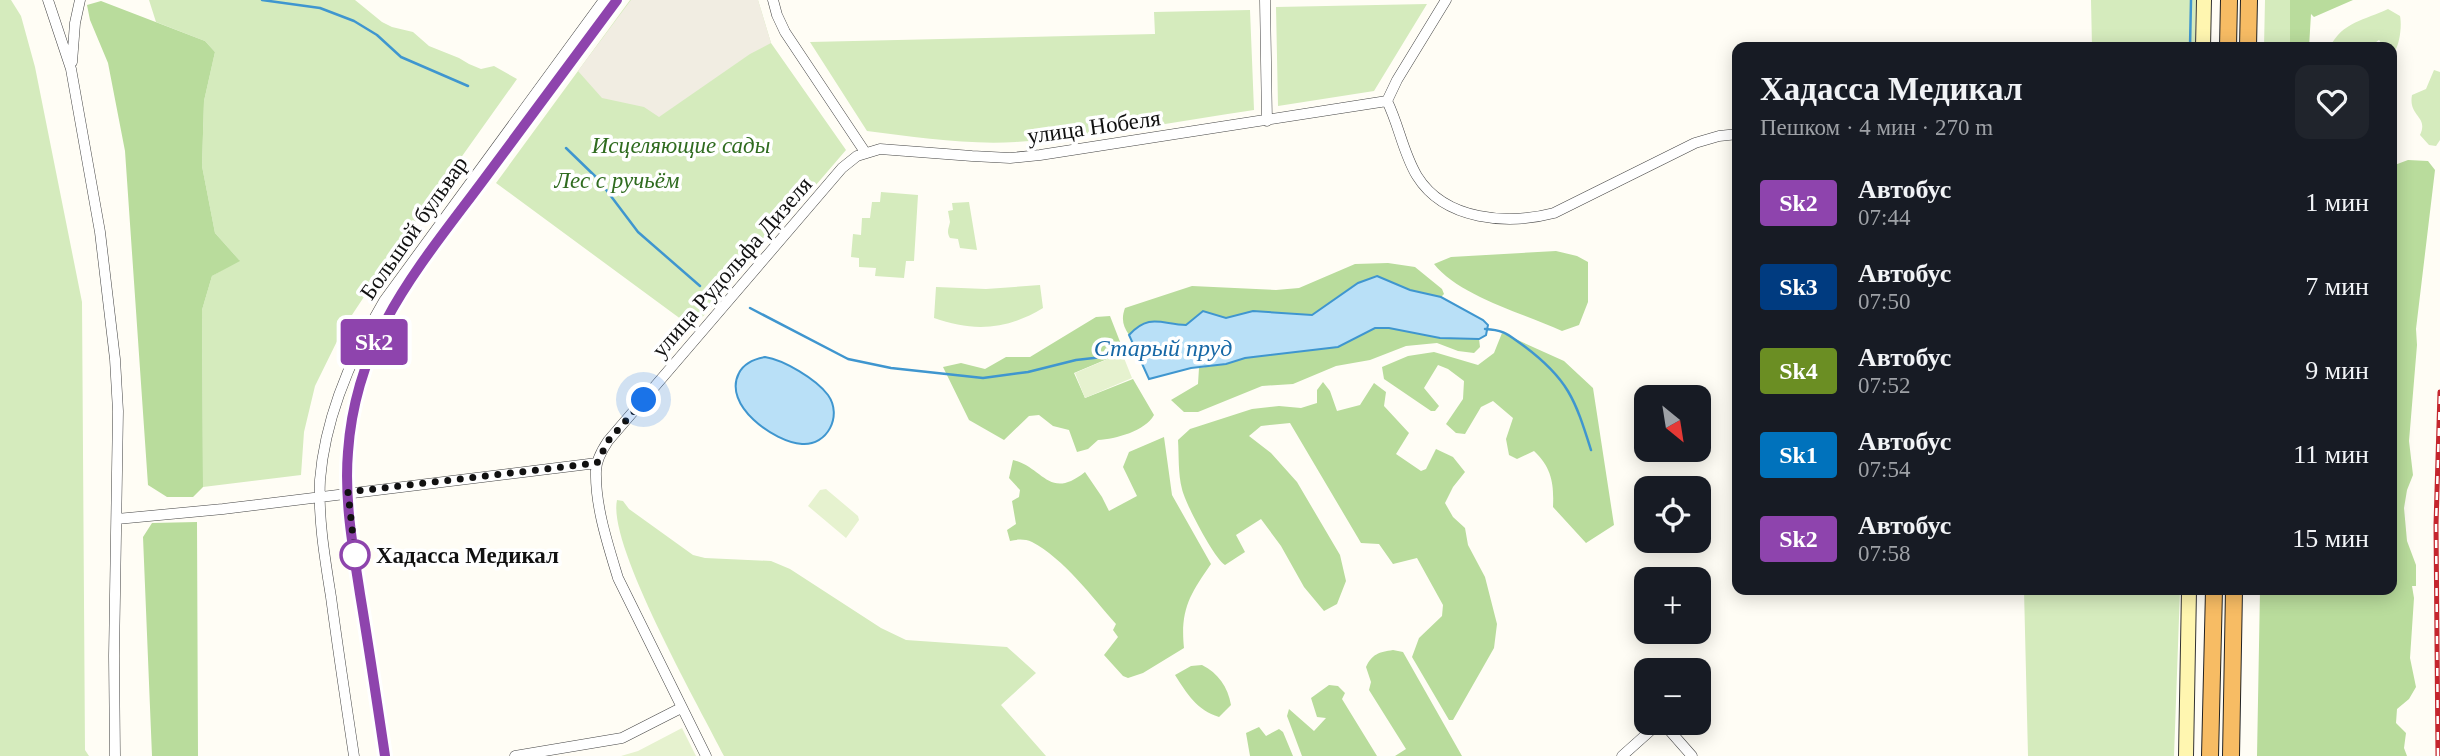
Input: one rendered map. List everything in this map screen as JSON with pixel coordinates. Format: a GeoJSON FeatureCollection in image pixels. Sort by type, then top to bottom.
{"type":"FeatureCollection","features":[{"type":"Feature","properties":{"kind":"highway"},"geometry":{"type":"LineString","coordinates":[[2228,42],[2229,0]]}},
{"type":"Feature","properties":{"kind":"highway"},"geometry":{"type":"LineString","coordinates":[[2248,42],[2249,0]]}},
{"type":"Feature","properties":{"kind":"highway"},"geometry":{"type":"LineString","coordinates":[[2210,756],[2214,595]]}},
{"type":"Feature","properties":{"kind":"highway"},"geometry":{"type":"LineString","coordinates":[[2231,756],[2234,595]]}},
{"type":"Feature","properties":{"kind":"main road"},"geometry":{"type":"LineString","coordinates":[[2203,42],[2204,0]]}},
{"type":"Feature","properties":{"kind":"main road"},"geometry":{"type":"LineString","coordinates":[[2186,756],[2189,595]]}},
{"type":"Feature","properties":{"kind":"street"},"geometry":{"type":"LineString","coordinates":[[48,0],[71,69],[100,232],[112,318],[118,411],[115,756]]}},
{"type":"Feature","properties":{"kind":"street"},"geometry":{"type":"LineString","coordinates":[[71,69],[80,0]]}},
{"type":"Feature","properties":{"kind":"street","name":"Большой бульвар"},"geometry":{"type":"LineString","coordinates":[[354,756],[322,541],[320,496],[323,456],[330,421],[365,333],[416,254],[604,0]]}},
{"type":"Feature","properties":{"kind":"street","name":"Большой бульвар"},"geometry":{"type":"LineString","coordinates":[[385,756],[352,537],[348,492],[347,454],[365,363],[395,303],[425,259],[617,0]]}},
{"type":"Feature","properties":{"kind":"street"},"geometry":{"type":"LineString","coordinates":[[773,0],[785,32],[865,152]]}},
{"type":"Feature","properties":{"kind":"street"},"geometry":{"type":"LineString","coordinates":[[1265,0],[1267,121]]}},
{"type":"Feature","properties":{"kind":"street"},"geometry":{"type":"LineString","coordinates":[[1446,0],[1387,101],[1419,179],[1444,202],[1465,213],[1512,220],[1554,213],[1695,143],[1732,135]]}},
{"type":"Feature","properties":{"kind":"street","name":"улица Нобеля"},"geometry":{"type":"LineString","coordinates":[[865,152],[898,149],[972,156],[1020,157],[1070,152],[1387,101]]}},
{"type":"Feature","properties":{"kind":"street","name":"улица Рудольфа Дизеля"},"geometry":{"type":"LineString","coordinates":[[597,463],[608,441],[842,168],[865,152]]}},
{"type":"Feature","properties":{"kind":"street"},"geometry":{"type":"LineString","coordinates":[[117,519],[223,509],[597,463],[598,494],[608,547],[618,578],[706,756]]}},
{"type":"Feature","properties":{"kind":"street"},"geometry":{"type":"LineString","coordinates":[[515,756],[622,738],[681,708]]}},
{"type":"Feature","properties":{"kind":"street"},"geometry":{"type":"LineString","coordinates":[[1622,756],[1647,735]]}},
{"type":"Feature","properties":{"kind":"street"},"geometry":{"type":"LineString","coordinates":[[1672,735],[1692,756]]}},
{"type":"Feature","properties":{"kind":"green space"},"geometry":{"type":"Polygon","coordinates":[[[0,0],[11,0],[21,16],[35,67],[82,302],[85,750],[89,756],[0,756],[0,0]]]}},
{"type":"Feature","properties":{"kind":"green space"},"geometry":{"type":"Polygon","coordinates":[[[149,0],[355,0],[382,22],[413,32],[429,46],[481,69],[494,66],[517,79],[344,327],[315,386],[304,432],[301,475],[203,487],[202,310],[212,276],[239,260],[215,233],[202,166],[204,101],[215,52],[205,41],[156,22],[149,0]]]}},
{"type":"Feature","properties":{"kind":"green space","name":"Исцеляющие сады"},"geometry":{"type":"Polygon","coordinates":[[[630,0],[758,0],[771,43],[846,150],[693,328],[496,183],[630,0]]]}},
{"type":"Feature","properties":{"kind":"green space"},"geometry":{"type":"Polygon","coordinates":[[[2091,0],[2196,0],[2195,42],[2092,42],[2091,0]]]}},
{"type":"Feature","properties":{"kind":"green space"},"geometry":{"type":"Polygon","coordinates":[[[2265,0],[2290,0],[2290,42],[2264,42],[2265,0]]]}},
{"type":"Feature","properties":{"kind":"green space"},"geometry":{"type":"Polygon","coordinates":[[[2290,0],[2353,0],[2314,17],[2311,14],[2309,42],[2290,42],[2290,0]]]}},
{"type":"Feature","properties":{"kind":"green space"},"geometry":{"type":"Polygon","coordinates":[[[101,1],[205,41],[215,52],[204,101],[202,166],[215,233],[240,261],[212,276],[202,310],[203,487],[193,497],[167,497],[148,485],[125,151],[108,63],[90,20],[87,5],[101,1]]]}},
{"type":"Feature","properties":{"kind":"green space"},"geometry":{"type":"Polygon","coordinates":[[[1427,4],[1374,91],[1278,106],[1276,7],[1427,4]]]}},
{"type":"Feature","properties":{"kind":"green space"},"geometry":{"type":"Polygon","coordinates":[[[2388,9],[2400,16],[2401,30],[2397,46],[2397,42],[2379,40],[2333,42],[2341,32],[2388,9]]]}},
{"type":"Feature","properties":{"kind":"green space"},"geometry":{"type":"Polygon","coordinates":[[[1250,10],[1254,110],[1046,140],[997,143],[867,131],[810,42],[1155,34],[1154,12],[1250,10]]]}},
{"type":"Feature","properties":{"kind":"green space"},"geometry":{"type":"Polygon","coordinates":[[[2434,70],[2440,72],[2440,140],[2436,146],[2429,145],[2420,135],[2422,124],[2412,102],[2412,95],[2426,89],[2434,70]]]}},
{"type":"Feature","properties":{"kind":"green space"},"geometry":{"type":"Polygon","coordinates":[[[2408,160],[2428,161],[2435,170],[2416,329],[2409,441],[2413,475],[2404,508],[2407,541],[2416,565],[2416,586],[2412,586],[2414,598],[2410,658],[2416,687],[2409,699],[2397,709],[2396,723],[2406,733],[2404,748],[2407,756],[2257,756],[2260,595],[2397,595],[2397,164],[2408,160]]]}},
{"type":"Feature","properties":{"kind":"green space"},"geometry":{"type":"Polygon","coordinates":[[[881,192],[918,195],[914,261],[906,261],[904,278],[875,276],[876,268],[859,267],[859,258],[851,257],[853,234],[861,235],[862,218],[870,218],[872,202],[880,202],[881,192]]]}},
{"type":"Feature","properties":{"kind":"green space"},"geometry":{"type":"Polygon","coordinates":[[[969,202],[977,250],[960,248],[958,239],[950,238],[948,233],[948,211],[953,210],[952,203],[969,202]]]}},
{"type":"Feature","properties":{"kind":"green space"},"geometry":{"type":"Polygon","coordinates":[[[1556,251],[1588,262],[1588,302],[1579,325],[1562,331],[1476,295],[1459,286],[1434,264],[1451,257],[1556,251]]]}},
{"type":"Feature","properties":{"kind":"green space"},"geometry":{"type":"Polygon","coordinates":[[[1388,263],[1415,267],[1442,289],[1444,294],[1441,297],[1410,290],[1377,276],[1358,283],[1312,315],[1253,311],[1226,318],[1203,311],[1186,325],[1149,322],[1129,335],[1123,322],[1125,308],[1192,286],[1276,290],[1299,288],[1355,264],[1388,263]]]}},
{"type":"Feature","properties":{"kind":"green space"},"geometry":{"type":"Polygon","coordinates":[[[1040,285],[1043,308],[1016,321],[976,327],[934,318],[936,287],[986,289],[1040,285]]]}},
{"type":"Feature","properties":{"kind":"green space"},"geometry":{"type":"Polygon","coordinates":[[[1110,316],[1124,352],[1074,373],[1085,398],[1133,379],[1154,415],[1144,426],[1121,436],[1098,440],[1088,449],[1077,452],[1069,430],[1053,426],[1039,415],[1029,416],[1004,440],[969,420],[943,367],[961,363],[985,369],[1006,357],[1030,357],[1096,317],[1110,316]]]}},
{"type":"Feature","properties":{"kind":"green space"},"geometry":{"type":"Polygon","coordinates":[[[1375,328],[1389,328],[1440,338],[1479,339],[1480,347],[1474,353],[1458,351],[1437,343],[1406,346],[1370,360],[1336,366],[1293,384],[1262,386],[1198,412],[1184,412],[1171,400],[1198,384],[1199,368],[1359,336],[1375,328]]]}},
{"type":"Feature","properties":{"kind":"green space"},"geometry":{"type":"Polygon","coordinates":[[[1502,333],[1564,361],[1593,388],[1614,525],[1586,543],[1553,507],[1551,477],[1540,457],[1534,451],[1517,459],[1509,455],[1506,439],[1513,418],[1493,401],[1481,407],[1465,434],[1456,433],[1446,424],[1463,399],[1464,381],[1448,369],[1438,365],[1424,388],[1439,406],[1435,411],[1431,411],[1384,379],[1382,367],[1408,356],[1434,352],[1478,365],[1494,353],[1502,333]]]}},
{"type":"Feature","properties":{"kind":"green space"},"geometry":{"type":"Polygon","coordinates":[[[1122,353],[1132,378],[1085,398],[1075,373],[1122,353]]]}},
{"type":"Feature","properties":{"kind":"green space"},"geometry":{"type":"Polygon","coordinates":[[[1323,382],[1330,391],[1337,411],[1360,405],[1374,383],[1386,392],[1384,406],[1409,433],[1396,454],[1421,471],[1426,469],[1436,449],[1453,457],[1465,472],[1445,503],[1453,517],[1465,528],[1468,545],[1485,577],[1497,624],[1494,648],[1453,720],[1449,720],[1412,657],[1419,638],[1442,616],[1443,605],[1417,558],[1393,564],[1379,544],[1361,543],[1290,423],[1261,426],[1249,436],[1271,453],[1297,482],[1340,555],[1346,581],[1337,604],[1324,611],[1304,587],[1281,546],[1261,519],[1236,535],[1245,552],[1225,565],[1207,542],[1184,496],[1178,440],[1190,429],[1252,409],[1279,406],[1301,408],[1317,403],[1317,390],[1323,382]]]}},
{"type":"Feature","properties":{"kind":"green space"},"geometry":{"type":"Polygon","coordinates":[[[1164,437],[1172,495],[1211,564],[1188,603],[1184,623],[1184,648],[1143,673],[1128,678],[1104,655],[1118,637],[1113,630],[1116,624],[1098,602],[1044,549],[1027,540],[1010,541],[1007,530],[1016,524],[1012,501],[1019,497],[1020,490],[1009,478],[1013,460],[1054,483],[1073,480],[1085,472],[1109,511],[1137,496],[1123,467],[1129,452],[1164,437]]]}},
{"type":"Feature","properties":{"kind":"green space"},"geometry":{"type":"Polygon","coordinates":[[[826,489],[858,516],[859,520],[846,538],[808,506],[820,490],[826,489]]]}},
{"type":"Feature","properties":{"kind":"green space"},"geometry":{"type":"Polygon","coordinates":[[[617,500],[623,501],[629,509],[693,555],[771,561],[790,569],[881,628],[906,640],[1007,647],[1036,673],[1001,705],[1046,756],[724,756],[640,588],[618,522],[617,500]]]}},
{"type":"Feature","properties":{"kind":"green space"},"geometry":{"type":"Polygon","coordinates":[[[197,522],[198,756],[152,756],[143,537],[152,523],[197,522]]]}},
{"type":"Feature","properties":{"kind":"green space"},"geometry":{"type":"Polygon","coordinates":[[[2024,595],[2180,595],[2174,756],[2028,756],[2024,595]]]}},
{"type":"Feature","properties":{"kind":"green space"},"geometry":{"type":"Polygon","coordinates":[[[1393,650],[1403,652],[1462,756],[1395,756],[1406,749],[1369,690],[1371,682],[1366,667],[1376,654],[1393,650]]]}},
{"type":"Feature","properties":{"kind":"green space"},"geometry":{"type":"Polygon","coordinates":[[[1202,665],[1217,676],[1230,698],[1231,705],[1219,717],[1199,706],[1175,675],[1191,666],[1202,665]]]}},
{"type":"Feature","properties":{"kind":"green space"},"geometry":{"type":"Polygon","coordinates":[[[1329,685],[1338,686],[1345,693],[1342,699],[1377,756],[1302,756],[1287,716],[1289,709],[1314,731],[1326,718],[1317,717],[1311,698],[1329,685]]]}},
{"type":"Feature","properties":{"kind":"green space"},"geometry":{"type":"Polygon","coordinates":[[[1259,727],[1266,736],[1279,729],[1283,732],[1293,756],[1250,756],[1246,733],[1259,727]]]}},
{"type":"Feature","properties":{"kind":"green space"},"geometry":{"type":"Polygon","coordinates":[[[682,728],[696,756],[621,756],[638,751],[682,728]]]}},
{"type":"Feature","properties":{"kind":"shaded area"},"geometry":{"type":"Polygon","coordinates":[[[631,0],[758,0],[771,43],[750,54],[659,117],[644,107],[602,98],[578,71],[631,0]]]}},
{"type":"Feature","properties":{"kind":"water","name":"Старый пруд"},"geometry":{"type":"Polygon","coordinates":[[[1377,276],[1410,290],[1441,297],[1483,320],[1488,325],[1486,335],[1479,339],[1440,338],[1389,328],[1375,328],[1338,347],[1245,358],[1149,379],[1129,335],[1149,322],[1186,325],[1203,311],[1226,318],[1253,311],[1312,315],[1358,283],[1377,276]]]}},
{"type":"Feature","properties":{"kind":"water"},"geometry":{"type":"Polygon","coordinates":[[[765,357],[799,371],[828,395],[834,412],[833,420],[830,428],[819,440],[802,444],[778,437],[754,420],[744,409],[736,385],[739,373],[750,362],[765,357]]]}},
{"type":"Feature","properties":{"kind":"waterway"},"geometry":{"type":"LineString","coordinates":[[262,0],[320,8],[354,21],[377,35],[401,57],[468,86]]}},
{"type":"Feature","properties":{"kind":"waterway"},"geometry":{"type":"LineString","coordinates":[[2190,42],[2191,0]]}},
{"type":"Feature","properties":{"kind":"waterway"},"geometry":{"type":"LineString","coordinates":[[566,148],[598,179],[638,232],[700,286]]}},
{"type":"Feature","properties":{"kind":"waterway"},"geometry":{"type":"LineString","coordinates":[[750,308],[848,359],[891,368],[983,378],[1028,372],[1076,360],[1138,353]]}},
{"type":"Feature","properties":{"kind":"waterway"},"geometry":{"type":"LineString","coordinates":[[1485,329],[1510,336],[1551,369],[1574,403],[1591,450]]}},
{"type":"Feature","properties":{"kind":"railway"},"geometry":{"type":"LineString","coordinates":[[2438,756],[2436,525],[2440,392]]}},
{"type":"Feature","properties":{"kind":"bus line","name":"Sk2"},"geometry":{"type":"LineString","coordinates":[[385,756],[349,501],[347,454],[365,363],[395,303],[425,259],[617,0]]}},
{"type":"Feature","properties":{"kind":"place","name":"Хадасса Медикал"},"geometry":{"type":"Point","coordinates":[355,555]}},
{"type":"Feature","properties":{"kind":"route"},"geometry":{"type":"LineString","coordinates":[[355,555],[348,492],[597,463],[608,441],[644,400]]}},
{"type":"Feature","properties":{"kind":"park label","name":"Лес с ручьём"},"geometry":{"type":"Point","coordinates":[617,180]}}]}
